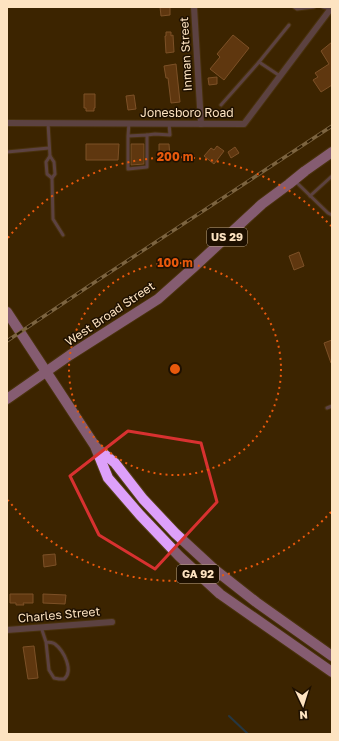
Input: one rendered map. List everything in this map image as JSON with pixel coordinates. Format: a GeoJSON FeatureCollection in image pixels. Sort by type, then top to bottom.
{"type":"FeatureCollection","features":[{"type":"Feature","properties":{"kind":"main road","name":"West Broad Street"},"geometry":{"type":"LineString","coordinates":[[47,371],[158,298],[194,268],[262,204],[332,152]]}},
{"type":"Feature","properties":{"kind":"main road"},"geometry":{"type":"LineString","coordinates":[[7,312],[47,371]]}},
{"type":"Feature","properties":{"kind":"main road","name":"US 29"},"geometry":{"type":"LineString","coordinates":[[7,399],[47,371]]}},
{"type":"Feature","properties":{"kind":"main road","name":"GA 92"},"geometry":{"type":"LineString","coordinates":[[47,371],[95,446],[108,478],[178,556],[220,594],[332,672]]}},
{"type":"Feature","properties":{"kind":"main road","name":"GA 92"},"geometry":{"type":"LineString","coordinates":[[95,446],[115,462],[159,516],[189,547],[256,602],[332,656]]}},
{"type":"Feature","properties":{"kind":"street","name":"Inman Street"},"geometry":{"type":"LineString","coordinates":[[194,7],[201,124]]}},
{"type":"Feature","properties":{"kind":"street","name":"Jonesboro Road"},"geometry":{"type":"LineString","coordinates":[[7,123],[244,124],[331,9]]}},
{"type":"Feature","properties":{"kind":"street","name":"Charles Street"},"geometry":{"type":"LineString","coordinates":[[7,630],[112,622]]}},
{"type":"Feature","properties":{"kind":"lane"},"geometry":{"type":"LineString","coordinates":[[294,7],[297,9],[314,7]]}},
{"type":"Feature","properties":{"kind":"lane"},"geometry":{"type":"LineString","coordinates":[[323,7],[331,9]]}},
{"type":"Feature","properties":{"kind":"lane"},"geometry":{"type":"LineString","coordinates":[[221,105],[289,25]]}},
{"type":"Feature","properties":{"kind":"lane"},"geometry":{"type":"LineString","coordinates":[[259,62],[280,76]]}},
{"type":"Feature","properties":{"kind":"lane"},"geometry":{"type":"LineString","coordinates":[[48,123],[50,156],[54,162],[55,174],[52,178],[53,219],[63,235]]}},
{"type":"Feature","properties":{"kind":"lane"},"geometry":{"type":"LineString","coordinates":[[129,123],[128,169],[147,167],[147,135]]}},
{"type":"Feature","properties":{"kind":"lane"},"geometry":{"type":"LineString","coordinates":[[128,136],[155,134],[170,135],[169,124]]}},
{"type":"Feature","properties":{"kind":"lane"},"geometry":{"type":"LineString","coordinates":[[7,152],[49,148]]}},
{"type":"Feature","properties":{"kind":"lane"},"geometry":{"type":"LineString","coordinates":[[50,156],[46,162],[47,174],[52,178]]}},
{"type":"Feature","properties":{"kind":"lane"},"geometry":{"type":"LineString","coordinates":[[310,196],[332,176]]}},
{"type":"Feature","properties":{"kind":"lane"},"geometry":{"type":"LineString","coordinates":[[294,180],[328,213],[332,215]]}},
{"type":"Feature","properties":{"kind":"lane"},"geometry":{"type":"LineString","coordinates":[[327,408],[332,406]]}},
{"type":"Feature","properties":{"kind":"lane"},"geometry":{"type":"LineString","coordinates":[[41,627],[46,642],[49,670],[54,678],[64,679],[68,671],[67,662],[63,652],[52,642],[46,642]]}},
{"type":"Feature","properties":{"kind":"highlighted area"},"geometry":{"type":"Polygon","coordinates":[[[128,431],[201,443],[217,502],[155,569],[99,535],[70,476],[128,431]]]}},
{"type":"Feature","properties":{"kind":"building"},"geometry":{"type":"Polygon","coordinates":[[[160,7],[170,7],[170,15],[161,16],[160,7]]]}},
{"type":"Feature","properties":{"kind":"building"},"geometry":{"type":"Polygon","coordinates":[[[166,32],[171,32],[171,36],[173,35],[174,52],[166,53],[166,32]]]}},
{"type":"Feature","properties":{"kind":"building"},"geometry":{"type":"Polygon","coordinates":[[[233,35],[249,48],[224,80],[210,69],[220,57],[217,54],[233,35]]]}},
{"type":"Feature","properties":{"kind":"building"},"geometry":{"type":"Polygon","coordinates":[[[332,42],[332,85],[321,92],[313,80],[318,77],[315,73],[329,64],[321,51],[332,42]]]}},
{"type":"Feature","properties":{"kind":"building"},"geometry":{"type":"Polygon","coordinates":[[[176,64],[180,102],[171,103],[168,78],[166,78],[164,66],[176,64]]]}},
{"type":"Feature","properties":{"kind":"building"},"geometry":{"type":"Polygon","coordinates":[[[217,77],[217,84],[209,85],[208,78],[217,77]]]}},
{"type":"Feature","properties":{"kind":"building"},"geometry":{"type":"Polygon","coordinates":[[[84,94],[95,94],[94,111],[86,111],[86,108],[84,108],[84,94]]]}},
{"type":"Feature","properties":{"kind":"building"},"geometry":{"type":"Polygon","coordinates":[[[134,95],[136,109],[128,110],[126,96],[134,95]]]}},
{"type":"Feature","properties":{"kind":"building"},"geometry":{"type":"Polygon","coordinates":[[[86,144],[119,144],[118,160],[86,160],[86,144]]]}},
{"type":"Feature","properties":{"kind":"building"},"geometry":{"type":"Polygon","coordinates":[[[131,144],[144,144],[144,164],[131,165],[131,144]]]}},
{"type":"Feature","properties":{"kind":"building"},"geometry":{"type":"Polygon","coordinates":[[[159,144],[169,144],[170,157],[159,157],[159,144]]]}},
{"type":"Feature","properties":{"kind":"building"},"geometry":{"type":"Polygon","coordinates":[[[217,146],[224,151],[214,164],[204,156],[211,148],[214,150],[217,146]]]}},
{"type":"Feature","properties":{"kind":"building"},"geometry":{"type":"Polygon","coordinates":[[[235,147],[239,153],[231,158],[228,152],[235,147]]]}},
{"type":"Feature","properties":{"kind":"building"},"geometry":{"type":"Polygon","coordinates":[[[299,252],[304,266],[294,270],[289,256],[299,252]]]}},
{"type":"Feature","properties":{"kind":"building"},"geometry":{"type":"Polygon","coordinates":[[[332,340],[332,362],[331,363],[324,343],[332,340]]]}},
{"type":"Feature","properties":{"kind":"building"},"geometry":{"type":"Polygon","coordinates":[[[55,554],[56,565],[44,567],[43,555],[55,554]]]}},
{"type":"Feature","properties":{"kind":"building"},"geometry":{"type":"Polygon","coordinates":[[[10,594],[33,594],[33,603],[16,605],[16,603],[10,603],[10,594]]]}},
{"type":"Feature","properties":{"kind":"building"},"geometry":{"type":"Polygon","coordinates":[[[43,594],[66,595],[65,604],[43,603],[43,594]]]}},
{"type":"Feature","properties":{"kind":"building"},"geometry":{"type":"Polygon","coordinates":[[[34,646],[38,678],[28,679],[23,647],[34,646]]]}},
{"type":"Feature","properties":{"kind":"waterway"},"geometry":{"type":"LineString","coordinates":[[229,716],[248,734]]}},
{"type":"Feature","properties":{"kind":"railway"},"geometry":{"type":"LineString","coordinates":[[7,341],[332,126]]}}]}
